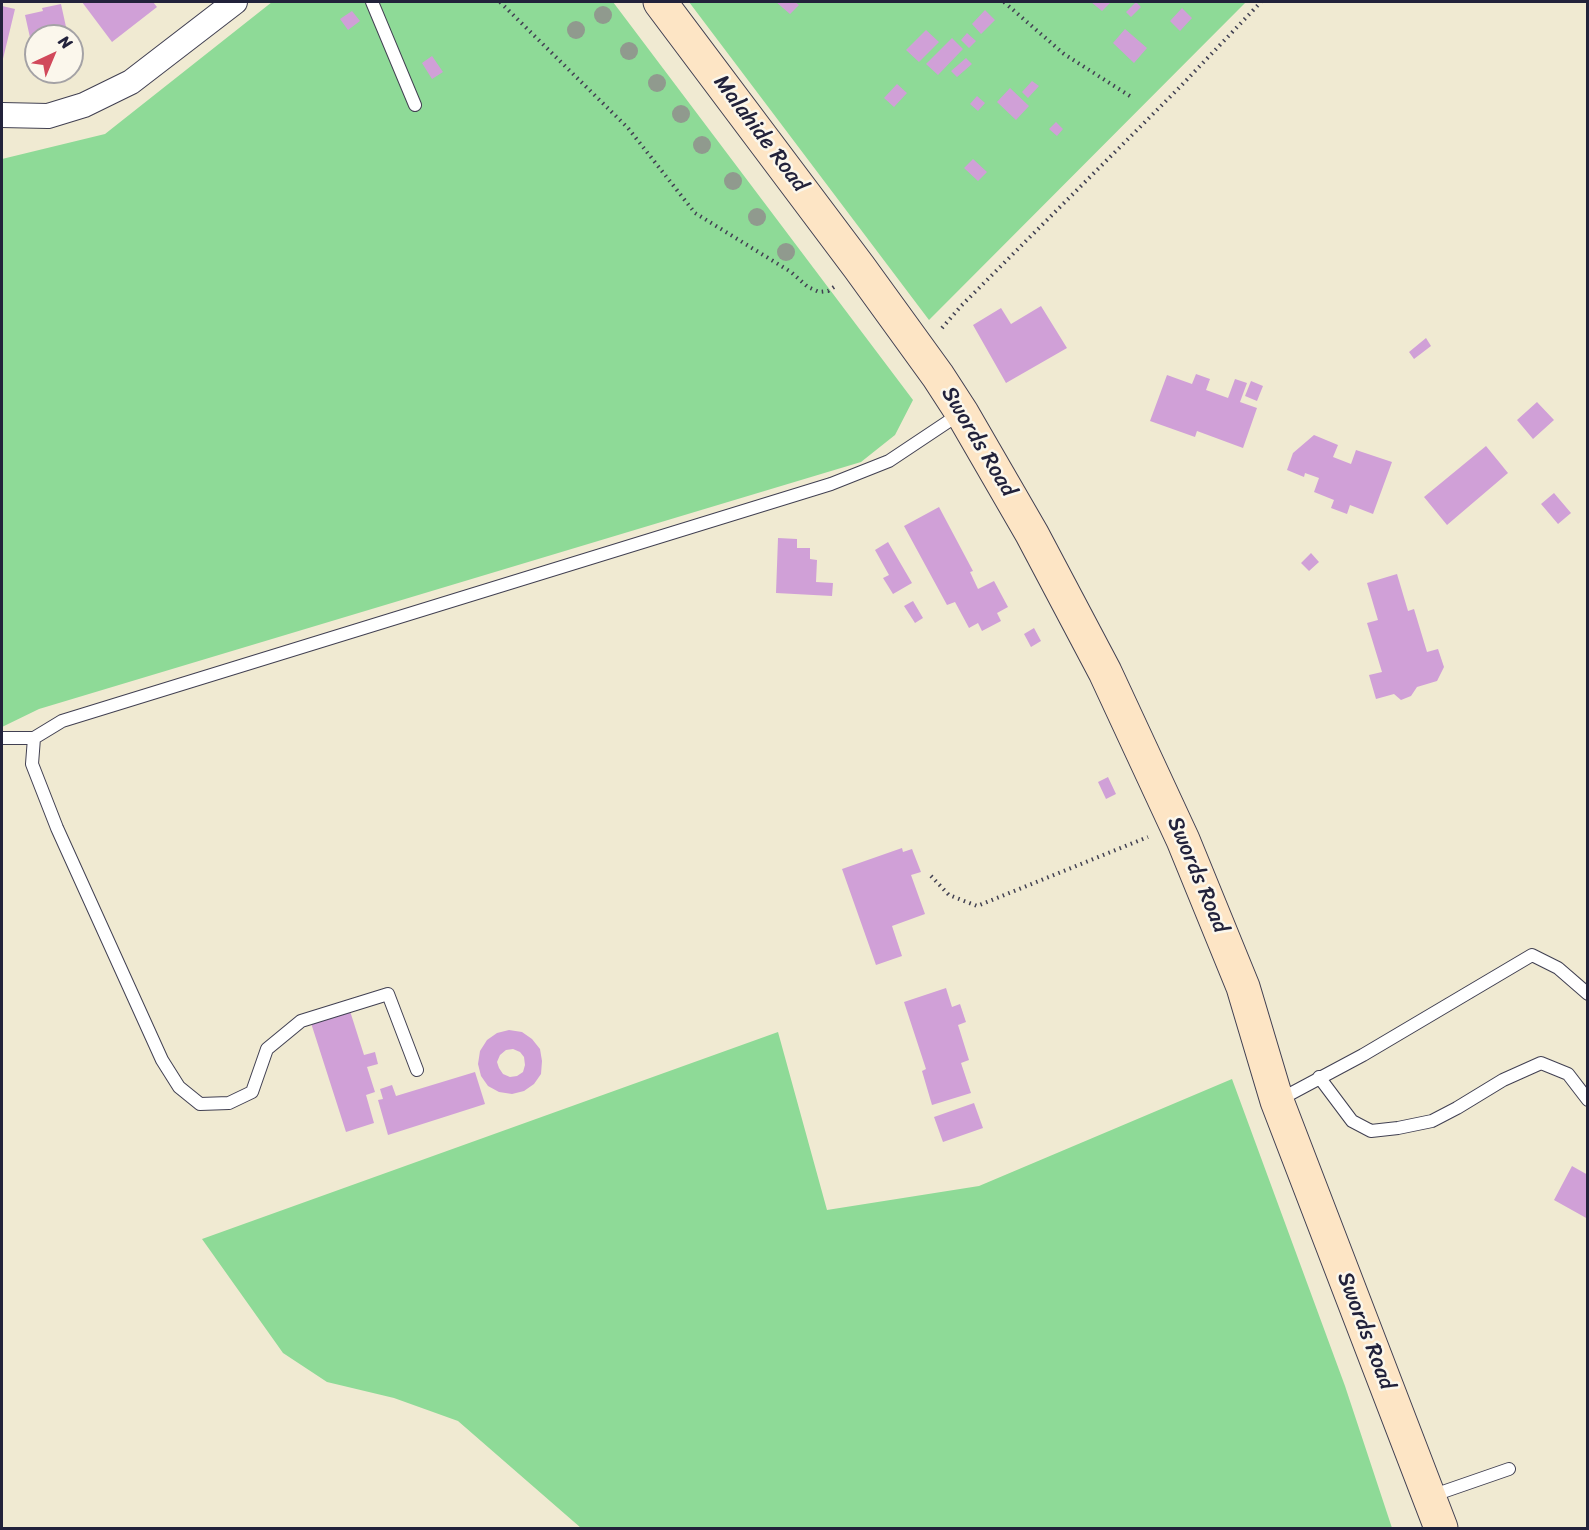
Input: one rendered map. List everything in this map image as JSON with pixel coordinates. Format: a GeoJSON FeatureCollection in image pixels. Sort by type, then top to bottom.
{"type":"FeatureCollection","features":[{"type":"Feature","properties":{"kind":"main road","name":"Malahide Road"},"geometry":{"type":"LineString","coordinates":[[660,2],[860,267]]}},
{"type":"Feature","properties":{"kind":"main road","name":"Swords Road"},"geometry":{"type":"LineString","coordinates":[[860,267],[922,352],[962,413],[1032,534],[1100,661],[1184,840],[1243,987],[1276,1101],[1441,1528]]}},
{"type":"Feature","properties":{"kind":"street"},"geometry":{"type":"LineString","coordinates":[[2,114],[48,116],[84,105],[131,82],[235,2]]}},
{"type":"Feature","properties":{"kind":"lane"},"geometry":{"type":"LineString","coordinates":[[372,2],[415,105]]}},
{"type":"Feature","properties":{"kind":"lane"},"geometry":{"type":"LineString","coordinates":[[2,738],[34,738],[62,721],[831,484],[889,461],[962,413]]}},
{"type":"Feature","properties":{"kind":"lane"},"geometry":{"type":"LineString","coordinates":[[34,738],[32,764],[57,828],[162,1060],[179,1087],[200,1104],[229,1103],[252,1092],[267,1049],[301,1021],[388,994],[417,1070]]}},
{"type":"Feature","properties":{"kind":"lane"},"geometry":{"type":"LineString","coordinates":[[1276,1101],[1363,1055],[1532,955],[1558,968],[1587,994]]}},
{"type":"Feature","properties":{"kind":"lane"},"geometry":{"type":"LineString","coordinates":[[1319,1077],[1352,1121],[1371,1131],[1431,1121],[1503,1080],[1541,1063],[1568,1074],[1587,1100]]}},
{"type":"Feature","properties":{"kind":"lane"},"geometry":{"type":"LineString","coordinates":[[1429,1496],[1509,1469]]}},
{"type":"Feature","properties":{"kind":"path"},"geometry":{"type":"LineString","coordinates":[[500,2],[628,128],[695,213],[791,272],[808,287],[819,292],[828,291],[860,267]]}},
{"type":"Feature","properties":{"kind":"path"},"geometry":{"type":"LineString","coordinates":[[1004,2],[1064,54],[1133,98]]}},
{"type":"Feature","properties":{"kind":"path"},"geometry":{"type":"LineString","coordinates":[[922,352],[961,306],[1177,90],[1261,2]]}},
{"type":"Feature","properties":{"kind":"path"},"geometry":{"type":"LineString","coordinates":[[932,876],[949,895],[977,906],[1154,834]]}},
{"type":"Feature","properties":{"kind":"green space"},"geometry":{"type":"Polygon","coordinates":[[[272,2],[613,2],[913,400],[895,435],[861,462],[39,709],[2,727],[2,159],[105,134],[272,2]]]}},
{"type":"Feature","properties":{"kind":"green space"},"geometry":{"type":"Polygon","coordinates":[[[689,2],[1246,2],[929,320],[689,2]]]}},
{"type":"Feature","properties":{"kind":"green space"},"geometry":{"type":"Polygon","coordinates":[[[778,1032],[827,1210],[979,1186],[1232,1079],[1345,1386],[1392,1528],[581,1528],[458,1421],[394,1398],[327,1382],[283,1353],[202,1239],[778,1032]]]}},
{"type":"Feature","properties":{"kind":"building"},"geometry":{"type":"Polygon","coordinates":[[[82,2],[153,2],[157,7],[112,42],[82,2]]]}},
{"type":"Feature","properties":{"kind":"building"},"geometry":{"type":"Polygon","coordinates":[[[776,2],[795,2],[799,5],[790,14],[776,2]]]}},
{"type":"Feature","properties":{"kind":"building"},"geometry":{"type":"Polygon","coordinates":[[[1091,2],[1111,2],[1102,11],[1091,2]]]}},
{"type":"Feature","properties":{"kind":"building"},"geometry":{"type":"Polygon","coordinates":[[[1136,2],[1141,7],[1131,17],[1126,12],[1136,2]]]}},
{"type":"Feature","properties":{"kind":"building"},"geometry":{"type":"Polygon","coordinates":[[[61,4],[65,24],[27,24],[25,15],[43,11],[42,8],[61,4]]]}},
{"type":"Feature","properties":{"kind":"building"},"geometry":{"type":"Polygon","coordinates":[[[2,6],[15,9],[2,63],[2,6]]]}},
{"type":"Feature","properties":{"kind":"building"},"geometry":{"type":"Polygon","coordinates":[[[1182,8],[1192,18],[1180,31],[1170,21],[1182,8]]]}},
{"type":"Feature","properties":{"kind":"building"},"geometry":{"type":"Polygon","coordinates":[[[985,10],[995,20],[981,34],[972,24],[985,10]]]}},
{"type":"Feature","properties":{"kind":"building"},"geometry":{"type":"Polygon","coordinates":[[[352,11],[360,21],[348,30],[340,19],[352,11]]]}},
{"type":"Feature","properties":{"kind":"building"},"geometry":{"type":"Polygon","coordinates":[[[1125,29],[1147,48],[1134,63],[1113,43],[1125,29]]]}},
{"type":"Feature","properties":{"kind":"building"},"geometry":{"type":"Polygon","coordinates":[[[926,30],[939,42],[919,62],[906,50],[926,30]]]}},
{"type":"Feature","properties":{"kind":"building"},"geometry":{"type":"Polygon","coordinates":[[[967,33],[976,41],[969,48],[961,40],[967,33]]]}},
{"type":"Feature","properties":{"kind":"building"},"geometry":{"type":"Polygon","coordinates":[[[952,38],[963,49],[938,75],[926,64],[952,38]]]}},
{"type":"Feature","properties":{"kind":"building"},"geometry":{"type":"Polygon","coordinates":[[[432,56],[443,72],[432,79],[422,63],[432,56]]]}},
{"type":"Feature","properties":{"kind":"building"},"geometry":{"type":"Polygon","coordinates":[[[966,58],[972,64],[957,77],[951,71],[966,58]]]}},
{"type":"Feature","properties":{"kind":"building"},"geometry":{"type":"Polygon","coordinates":[[[1032,81],[1039,86],[1028,98],[1022,92],[1032,81]]]}},
{"type":"Feature","properties":{"kind":"building"},"geometry":{"type":"Polygon","coordinates":[[[897,84],[907,93],[894,107],[884,98],[897,84]]]}},
{"type":"Feature","properties":{"kind":"building"},"geometry":{"type":"Polygon","coordinates":[[[1010,88],[1029,106],[1016,120],[997,102],[1010,88]]]}},
{"type":"Feature","properties":{"kind":"building"},"geometry":{"type":"Polygon","coordinates":[[[977,96],[985,103],[978,111],[970,104],[977,96]]]}},
{"type":"Feature","properties":{"kind":"building"},"geometry":{"type":"Polygon","coordinates":[[[1056,122],[1063,129],[1057,136],[1049,129],[1056,122]]]}},
{"type":"Feature","properties":{"kind":"building"},"geometry":{"type":"Polygon","coordinates":[[[973,159],[987,172],[978,181],[964,168],[973,159]]]}},
{"type":"Feature","properties":{"kind":"building"},"geometry":{"type":"Polygon","coordinates":[[[1041,306],[1067,348],[1006,383],[973,325],[1001,308],[1011,324],[1041,306]]]}},
{"type":"Feature","properties":{"kind":"building"},"geometry":{"type":"Polygon","coordinates":[[[1426,338],[1431,346],[1414,359],[1409,352],[1426,338]]]}},
{"type":"Feature","properties":{"kind":"building"},"geometry":{"type":"Polygon","coordinates":[[[1196,374],[1210,379],[1206,390],[1228,398],[1235,379],[1247,383],[1240,402],[1257,408],[1243,448],[1197,431],[1195,437],[1150,421],[1167,375],[1192,384],[1196,374]]]}},
{"type":"Feature","properties":{"kind":"building"},"geometry":{"type":"Polygon","coordinates":[[[1251,381],[1263,386],[1257,401],[1245,396],[1251,381]]]}},
{"type":"Feature","properties":{"kind":"building"},"geometry":{"type":"Polygon","coordinates":[[[1537,402],[1554,420],[1533,439],[1517,420],[1537,402]]]}},
{"type":"Feature","properties":{"kind":"building"},"geometry":{"type":"Polygon","coordinates":[[[1314,435],[1338,445],[1333,457],[1351,464],[1356,450],[1392,462],[1373,514],[1350,505],[1347,514],[1331,508],[1334,500],[1314,492],[1319,478],[1305,473],[1304,477],[1287,470],[1293,453],[1314,435]]]}},
{"type":"Feature","properties":{"kind":"building"},"geometry":{"type":"Polygon","coordinates":[[[1486,446],[1508,473],[1447,525],[1424,497],[1486,446]]]}},
{"type":"Feature","properties":{"kind":"building"},"geometry":{"type":"Polygon","coordinates":[[[1554,493],[1571,513],[1558,524],[1541,504],[1554,493]]]}},
{"type":"Feature","properties":{"kind":"building"},"geometry":{"type":"Polygon","coordinates":[[[939,507],[973,571],[970,572],[978,589],[994,581],[1008,607],[997,613],[1001,621],[982,631],[978,623],[969,628],[955,602],[947,605],[904,526],[939,507]]]}},
{"type":"Feature","properties":{"kind":"building"},"geometry":{"type":"Polygon","coordinates":[[[778,538],[797,539],[797,548],[810,548],[810,559],[817,560],[816,582],[833,583],[832,596],[776,593],[778,538]]]}},
{"type":"Feature","properties":{"kind":"building"},"geometry":{"type":"Polygon","coordinates":[[[888,542],[912,583],[893,594],[883,578],[889,575],[875,550],[888,542]]]}},
{"type":"Feature","properties":{"kind":"building"},"geometry":{"type":"Polygon","coordinates":[[[1311,553],[1319,562],[1309,571],[1301,563],[1311,553]]]}},
{"type":"Feature","properties":{"kind":"building"},"geometry":{"type":"Polygon","coordinates":[[[1397,574],[1408,611],[1414,609],[1427,652],[1438,649],[1444,667],[1437,681],[1417,687],[1411,696],[1401,700],[1394,694],[1376,699],[1369,675],[1382,672],[1367,623],[1378,620],[1367,583],[1397,574]]]}},
{"type":"Feature","properties":{"kind":"building"},"geometry":{"type":"Polygon","coordinates":[[[913,601],[923,618],[915,623],[904,606],[913,601]]]}},
{"type":"Feature","properties":{"kind":"building"},"geometry":{"type":"Polygon","coordinates":[[[1034,628],[1041,641],[1031,647],[1024,634],[1034,628]]]}},
{"type":"Feature","properties":{"kind":"building"},"geometry":{"type":"Polygon","coordinates":[[[1108,777],[1116,794],[1106,799],[1098,782],[1108,777]]]}},
{"type":"Feature","properties":{"kind":"building"},"geometry":{"type":"Polygon","coordinates":[[[902,848],[903,852],[912,849],[921,872],[911,875],[925,914],[892,926],[902,956],[876,965],[842,869],[902,848]]]}},
{"type":"Feature","properties":{"kind":"building"},"geometry":{"type":"Polygon","coordinates":[[[946,988],[952,1007],[960,1004],[966,1022],[958,1025],[969,1060],[961,1063],[971,1093],[932,1105],[922,1071],[926,1069],[904,1002],[946,988]]]}},
{"type":"Feature","properties":{"kind":"building"},"geometry":{"type":"Polygon","coordinates":[[[350,1011],[364,1055],[375,1052],[378,1064],[367,1067],[375,1092],[366,1095],[374,1123],[346,1132],[311,1023],[350,1011]]]}},
{"type":"Feature","properties":{"kind":"building"},"geometry":{"type":"Polygon","coordinates":[[[509,1030],[522,1032],[540,1049],[541,1074],[534,1084],[524,1091],[512,1094],[499,1092],[488,1086],[481,1076],[478,1064],[480,1051],[487,1040],[497,1033],[509,1030]],[[513,1049],[506,1050],[500,1055],[497,1062],[503,1074],[510,1077],[523,1072],[524,1057],[513,1049]]]}},
{"type":"Feature","properties":{"kind":"building"},"geometry":{"type":"Polygon","coordinates":[[[475,1072],[485,1104],[388,1135],[378,1100],[383,1099],[380,1089],[392,1085],[396,1096],[475,1072]]]}},
{"type":"Feature","properties":{"kind":"building"},"geometry":{"type":"Polygon","coordinates":[[[974,1103],[983,1128],[943,1142],[934,1117],[974,1103]]]}},
{"type":"Feature","properties":{"kind":"building"},"geometry":{"type":"Polygon","coordinates":[[[1572,1166],[1588,1175],[1588,1219],[1554,1200],[1572,1166]]]}}]}
